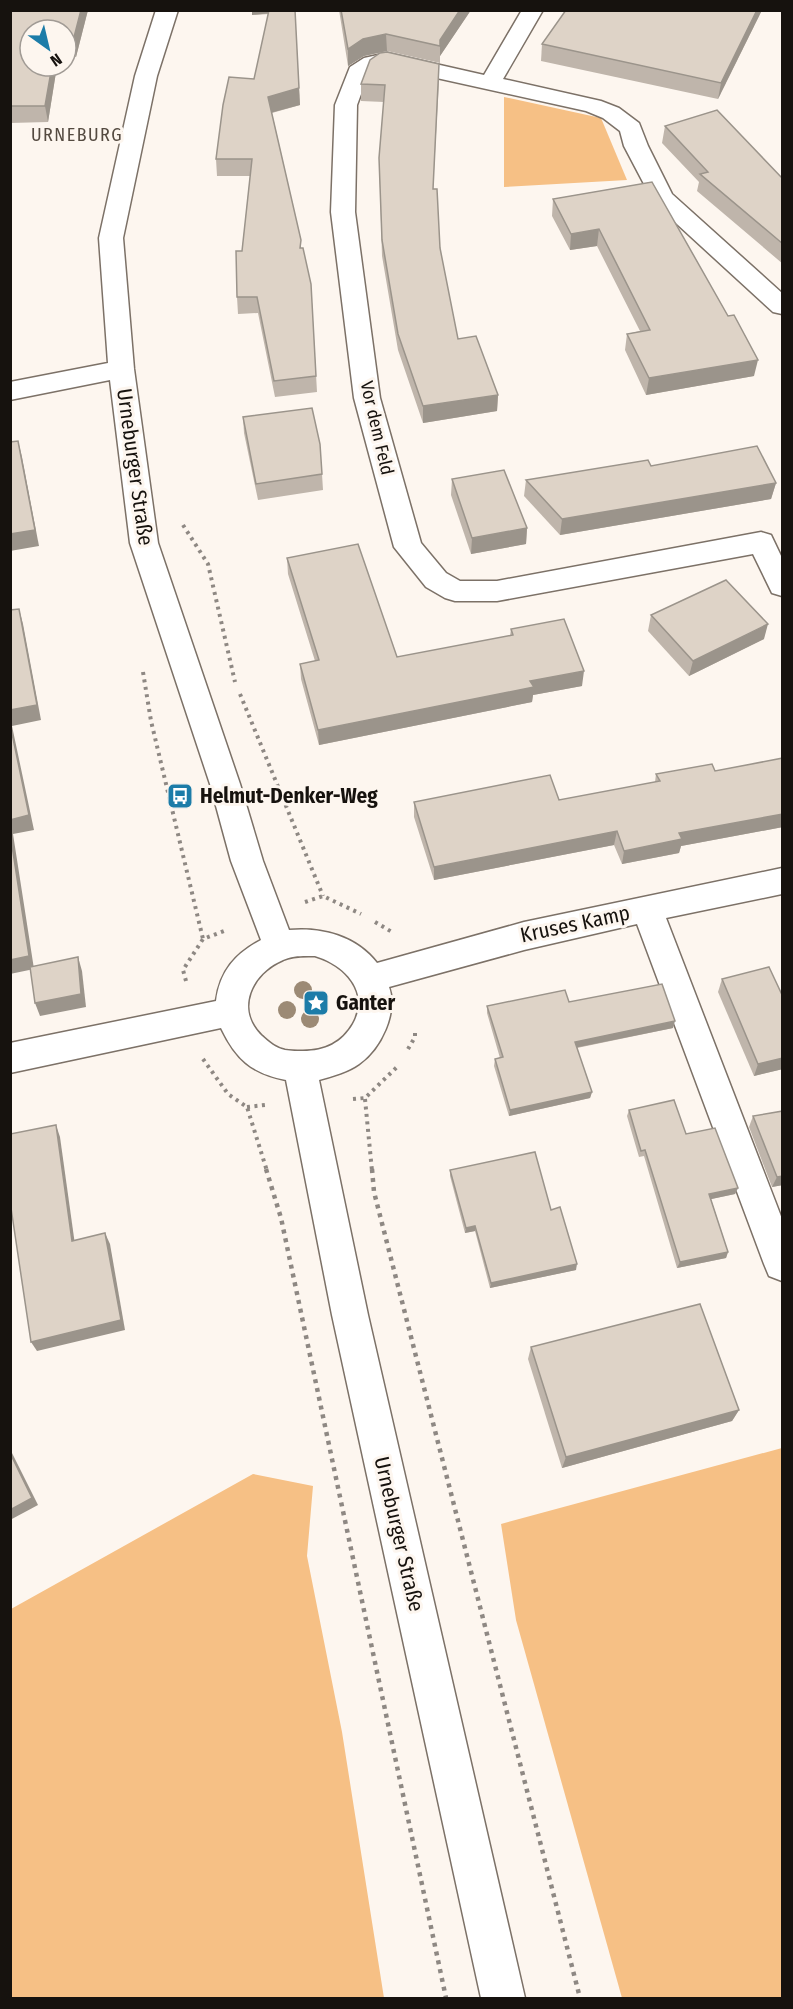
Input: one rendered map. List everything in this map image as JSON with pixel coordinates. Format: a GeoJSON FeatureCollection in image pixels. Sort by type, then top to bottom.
{"type":"FeatureCollection","features":[{"type":"Feature","properties":{"kind":"street","name":"Urneburger Straße"},"geometry":{"type":"LineString","coordinates":[[167,10],[146,76],[111,238],[121,369],[144,543],[225,784],[248,861],[279,946]]}},
{"type":"Feature","properties":{"kind":"street"},"geometry":{"type":"LineString","coordinates":[[490,83],[533,10]]}},
{"type":"Feature","properties":{"kind":"street","name":"Vor dem Feld"},"geometry":{"type":"LineString","coordinates":[[783,306],[662,198],[636,146],[631,128],[611,113],[592,106],[387,60],[372,63],[358,72],[346,105],[343,212],[367,398],[408,547],[436,580],[455,591],[497,591],[772,538],[783,586]]}},
{"type":"Feature","properties":{"kind":"street"},"geometry":{"type":"LineString","coordinates":[[10,391],[121,369]]}},
{"type":"Feature","properties":{"kind":"street","name":"Kruses Kamp"},"geometry":{"type":"LineString","coordinates":[[371,979],[441,956],[517,936],[783,881]]}},
{"type":"Feature","properties":{"kind":"street"},"geometry":{"type":"LineString","coordinates":[[647,909],[783,1264]]}},
{"type":"Feature","properties":{"kind":"street"},"geometry":{"type":"LineString","coordinates":[[315,942],[329,945],[342,950],[359,963],[371,979],[375,994],[375,1015],[369,1030],[359,1044],[334,1061],[301,1068],[280,1065],[262,1058],[249,1048],[234,1025],[231,1012],[233,993],[240,976],[254,960],[279,946],[315,942]]}},
{"type":"Feature","properties":{"kind":"street"},"geometry":{"type":"LineString","coordinates":[[10,1058],[231,1012]]}},
{"type":"Feature","properties":{"kind":"street","name":"Urneburger Straße"},"geometry":{"type":"LineString","coordinates":[[301,1068],[305,1100],[350,1315],[503,1998]]}},
{"type":"Feature","properties":{"kind":"path"},"geometry":{"type":"LineString","coordinates":[[178,517],[208,564],[236,685],[323,896]]}},
{"type":"Feature","properties":{"kind":"path"},"geometry":{"type":"LineString","coordinates":[[365,1098],[374,1192],[580,1998]]}},
{"type":"Feature","properties":{"kind":"path"},"geometry":{"type":"LineString","coordinates":[[248,1107],[281,1218],[446,1998]]}},
{"type":"Feature","properties":{"kind":"shaded area"},"geometry":{"type":"Polygon","coordinates":[[[504,97],[601,118],[627,180],[504,187],[504,97]]]}},
{"type":"Feature","properties":{"kind":"shaded area"},"geometry":{"type":"Polygon","coordinates":[[[782,1448],[782,1998],[622,1998],[516,1620],[501,1524],[782,1448]]]}},
{"type":"Feature","properties":{"kind":"shaded area"},"geometry":{"type":"Polygon","coordinates":[[[253,1474],[313,1486],[307,1556],[342,1732],[384,1998],[11,1998],[11,1609],[253,1474]]]}},
{"type":"Feature","properties":{"kind":"building"},"geometry":{"type":"Polygon","coordinates":[[[10,10],[81,10],[78,22],[78,18],[18,18],[18,78],[50,78],[45,106],[10,106],[10,10]]]}},
{"type":"Feature","properties":{"kind":"building"},"geometry":{"type":"Polygon","coordinates":[[[269,10],[295,10],[299,88],[268,97],[301,240],[300,248],[303,248],[311,284],[316,376],[274,381],[257,297],[237,297],[236,251],[242,251],[252,159],[216,159],[229,77],[254,79],[269,10]]]}},
{"type":"Feature","properties":{"kind":"building"},"geometry":{"type":"Polygon","coordinates":[[[341,10],[460,10],[440,40],[440,46],[386,34],[363,39],[348,49],[341,10]]]}},
{"type":"Feature","properties":{"kind":"building"},"geometry":{"type":"Polygon","coordinates":[[[566,10],[757,10],[721,83],[542,44],[566,10]]]}},
{"type":"Feature","properties":{"kind":"building"},"geometry":{"type":"Polygon","coordinates":[[[387,52],[439,64],[433,189],[437,189],[440,248],[458,339],[476,336],[498,395],[423,406],[398,334],[382,240],[379,158],[385,85],[361,84],[370,60],[380,53],[387,52]]]}},
{"type":"Feature","properties":{"kind":"building"},"geometry":{"type":"Polygon","coordinates":[[[717,110],[783,179],[783,244],[700,174],[708,172],[665,126],[717,110]]]}},
{"type":"Feature","properties":{"kind":"building"},"geometry":{"type":"Polygon","coordinates":[[[652,182],[728,316],[734,315],[758,360],[649,378],[627,334],[650,330],[599,229],[571,234],[553,199],[652,182]]]}},
{"type":"Feature","properties":{"kind":"building"},"geometry":{"type":"Polygon","coordinates":[[[312,408],[320,444],[322,474],[256,484],[243,417],[312,408]]]}},
{"type":"Feature","properties":{"kind":"building"},"geometry":{"type":"Polygon","coordinates":[[[18,441],[35,530],[10,534],[10,442],[18,441]]]}},
{"type":"Feature","properties":{"kind":"building"},"geometry":{"type":"Polygon","coordinates":[[[757,446],[776,483],[562,519],[526,480],[648,460],[651,466],[757,446]]]}},
{"type":"Feature","properties":{"kind":"building"},"geometry":{"type":"Polygon","coordinates":[[[504,470],[527,528],[472,538],[452,479],[504,470]]]}},
{"type":"Feature","properties":{"kind":"building"},"geometry":{"type":"Polygon","coordinates":[[[358,544],[397,657],[513,635],[511,629],[564,619],[584,671],[530,681],[534,687],[318,730],[300,664],[319,660],[287,558],[358,544]]]}},
{"type":"Feature","properties":{"kind":"building"},"geometry":{"type":"Polygon","coordinates":[[[726,580],[768,624],[693,661],[651,615],[726,580]]]}},
{"type":"Feature","properties":{"kind":"building"},"geometry":{"type":"Polygon","coordinates":[[[19,609],[37,705],[10,710],[10,610],[19,609]]]}},
{"type":"Feature","properties":{"kind":"building"},"geometry":{"type":"Polygon","coordinates":[[[10,724],[29,815],[10,820],[10,724]]]}},
{"type":"Feature","properties":{"kind":"building"},"geometry":{"type":"Polygon","coordinates":[[[783,758],[783,814],[679,833],[682,839],[624,851],[617,831],[434,867],[414,802],[550,775],[559,800],[660,781],[656,774],[712,764],[715,771],[783,758]]]}},
{"type":"Feature","properties":{"kind":"building"},"geometry":{"type":"Polygon","coordinates":[[[10,833],[29,956],[10,960],[10,833]]]}},
{"type":"Feature","properties":{"kind":"building"},"geometry":{"type":"Polygon","coordinates":[[[78,957],[81,994],[35,1003],[30,967],[78,957]]]}},
{"type":"Feature","properties":{"kind":"building"},"geometry":{"type":"Polygon","coordinates":[[[769,967],[783,997],[783,1058],[758,1064],[722,979],[769,967]]]}},
{"type":"Feature","properties":{"kind":"building"},"geometry":{"type":"Polygon","coordinates":[[[662,984],[675,1021],[575,1042],[592,1092],[510,1110],[495,1059],[503,1057],[487,1006],[565,990],[569,1002],[662,984]]]}},
{"type":"Feature","properties":{"kind":"building"},"geometry":{"type":"Polygon","coordinates":[[[674,1100],[686,1134],[715,1128],[738,1188],[709,1194],[728,1252],[680,1262],[645,1150],[641,1151],[629,1110],[674,1100]]]}},
{"type":"Feature","properties":{"kind":"building"},"geometry":{"type":"Polygon","coordinates":[[[783,1111],[783,1176],[777,1177],[753,1116],[783,1111]]]}},
{"type":"Feature","properties":{"kind":"building"},"geometry":{"type":"Polygon","coordinates":[[[56,1125],[72,1241],[105,1233],[121,1320],[31,1342],[10,1208],[10,1134],[56,1125]]]}},
{"type":"Feature","properties":{"kind":"building"},"geometry":{"type":"Polygon","coordinates":[[[535,1152],[551,1210],[560,1207],[577,1264],[491,1283],[475,1226],[466,1228],[450,1170],[535,1152]]]}},
{"type":"Feature","properties":{"kind":"building"},"geometry":{"type":"Polygon","coordinates":[[[700,1304],[739,1410],[566,1457],[531,1347],[700,1304]]]}},
{"type":"Feature","properties":{"kind":"building"},"geometry":{"type":"Polygon","coordinates":[[[10,1453],[32,1498],[10,1510],[10,1453]]]}},
{"type":"Feature","properties":{"kind":"place","name":"Helmut-Denker-Weg"},"geometry":{"type":"Point","coordinates":[180,796]}},
{"type":"Feature","properties":{"kind":"place","name":"Ganter"},"geometry":{"type":"Point","coordinates":[316,1003]}},
{"type":"Feature","properties":{"kind":"district","name":"URNEBURG"},"geometry":{"type":"Point","coordinates":[77,135]}}]}
